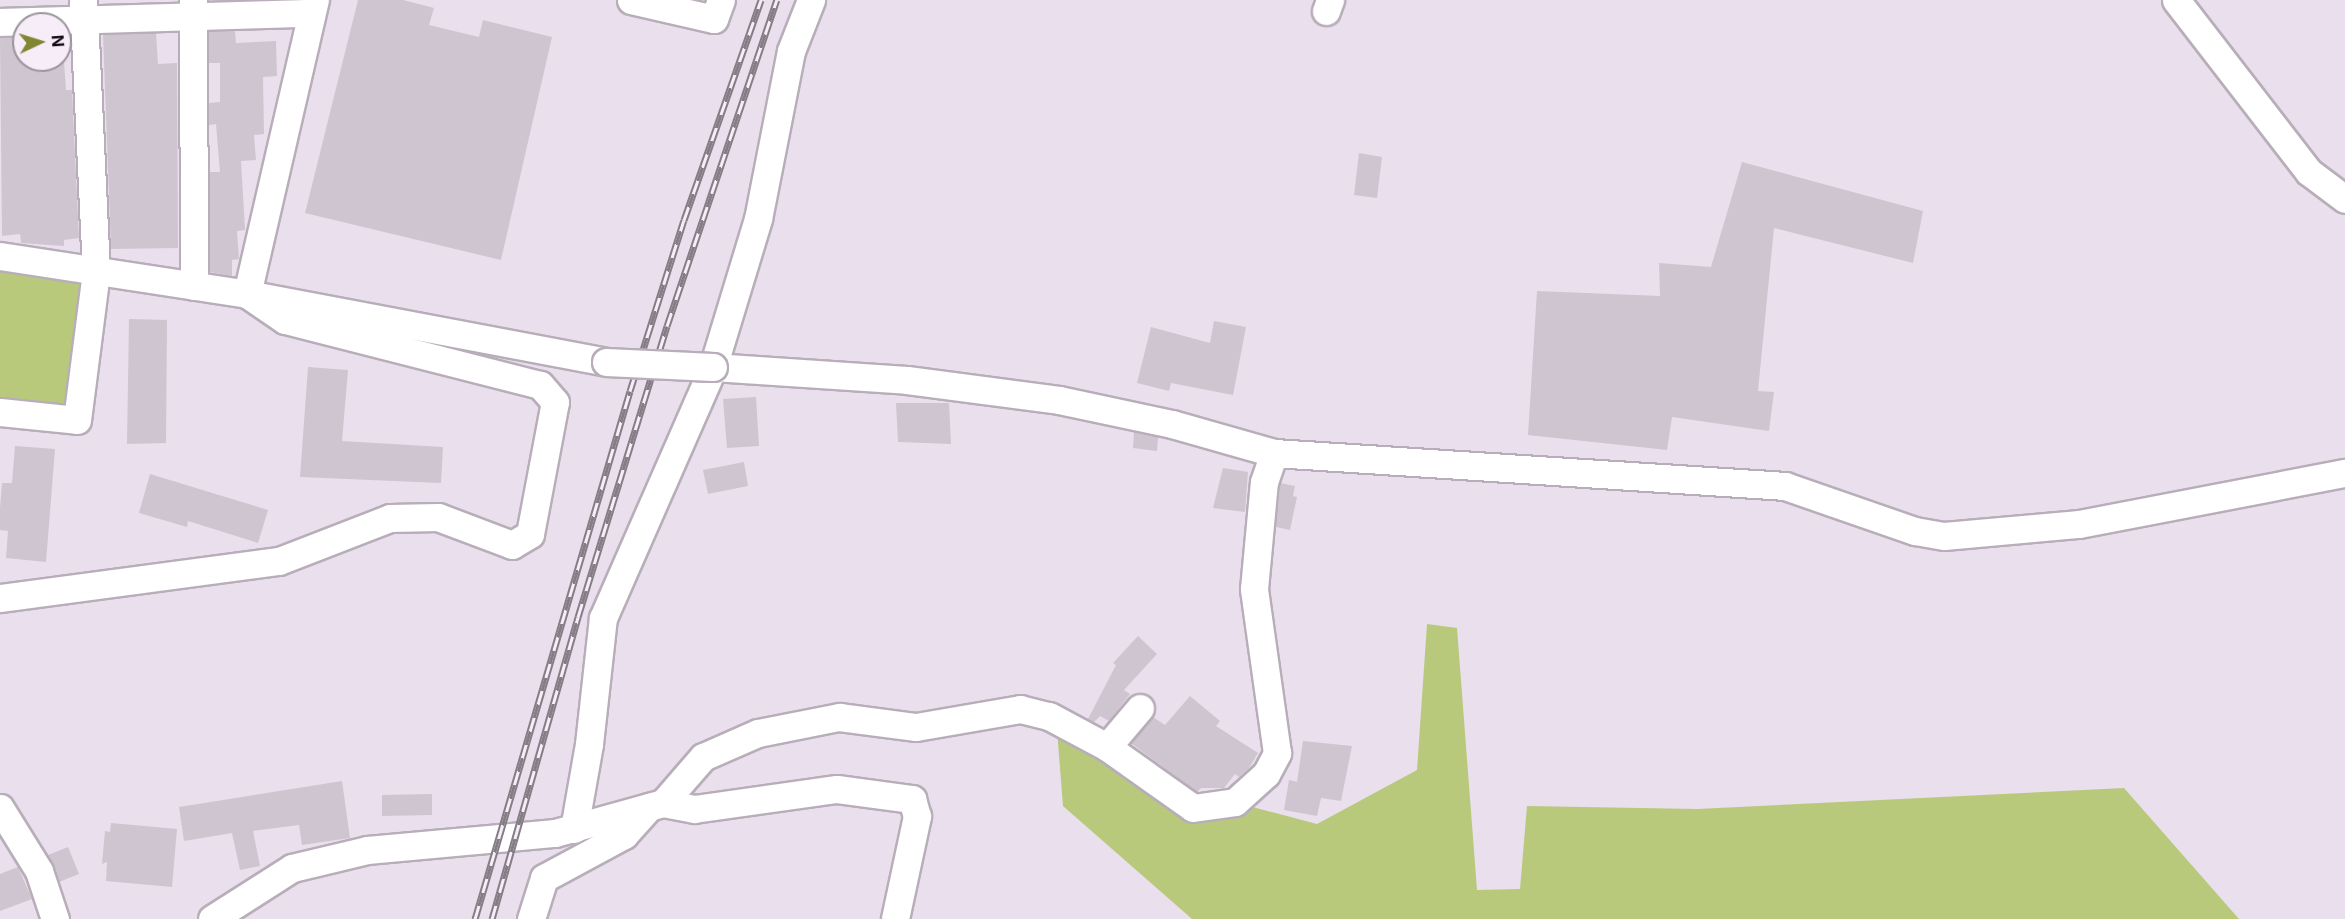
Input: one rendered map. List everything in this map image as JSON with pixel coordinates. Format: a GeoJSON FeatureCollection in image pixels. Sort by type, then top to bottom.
{"type":"FeatureCollection","features":[{"type":"Feature","properties":{"kind":"street"},"geometry":{"type":"LineString","coordinates":[[636,1],[714,19],[721,0]]}},
{"type":"Feature","properties":{"kind":"street"},"geometry":{"type":"LineString","coordinates":[[574,829],[589,744],[603,618],[713,367],[758,219],[791,51],[811,0]]}},
{"type":"Feature","properties":{"kind":"street"},"geometry":{"type":"LineString","coordinates":[[2176,0],[2309,172],[2345,199]]}},
{"type":"Feature","properties":{"kind":"street"},"geometry":{"type":"LineString","coordinates":[[0,22],[83,9],[313,6],[247,294]]}},
{"type":"Feature","properties":{"kind":"street"},"geometry":{"type":"LineString","coordinates":[[194,8],[194,286]]}},
{"type":"Feature","properties":{"kind":"street"},"geometry":{"type":"LineString","coordinates":[[0,412],[77,420],[96,271],[83,9]]}},
{"type":"Feature","properties":{"kind":"street"},"geometry":{"type":"LineString","coordinates":[[0,256],[247,294],[606,362],[907,380],[1059,400],[1170,424],[1274,453],[1785,486],[1915,531],[1944,536],[2079,524],[2345,473]]}},
{"type":"Feature","properties":{"kind":"street"},"geometry":{"type":"LineString","coordinates":[[0,598],[279,561],[390,518],[438,517],[512,545],[530,534],[555,402],[540,385],[285,320],[247,294]]}},
{"type":"Feature","properties":{"kind":"street"},"geometry":{"type":"LineString","coordinates":[[531,919],[544,878],[624,835],[703,757],[758,733],[839,717],[916,727],[1020,709],[1049,716],[1107,747],[1193,808],[1235,802],[1273,763],[1276,732],[1254,588],[1264,482],[1274,453]]}},
{"type":"Feature","properties":{"kind":"street"},"geometry":{"type":"LineString","coordinates":[[1107,747],[1140,708]]}},
{"type":"Feature","properties":{"kind":"street"},"geometry":{"type":"LineString","coordinates":[[212,919],[292,868],[367,850],[574,829],[656,805],[694,809],[837,789],[912,800],[916,816],[895,919]]}},
{"type":"Feature","properties":{"kind":"street"},"geometry":{"type":"LineString","coordinates":[[0,808],[39,871],[55,919]]}},
{"type":"Feature","properties":{"kind":"green space"},"geometry":{"type":"Polygon","coordinates":[[[0,263],[96,271],[69,403],[52,411],[0,404],[0,263]]]}},
{"type":"Feature","properties":{"kind":"green space"},"geometry":{"type":"Polygon","coordinates":[[[1427,624],[1457,628],[1477,890],[1520,889],[1527,806],[1697,809],[2124,788],[2239,919],[1192,919],[1063,806],[1057,730],[1179,816],[1245,805],[1317,824],[1417,770],[1427,624]]]}},
{"type":"Feature","properties":{"kind":"building"},"geometry":{"type":"Polygon","coordinates":[[[358,0],[403,0],[434,8],[429,25],[479,37],[483,20],[552,37],[501,260],[305,213],[358,0]]]}},
{"type":"Feature","properties":{"kind":"building"},"geometry":{"type":"Polygon","coordinates":[[[235,31],[236,43],[276,41],[277,76],[263,77],[264,134],[254,135],[256,160],[241,161],[245,230],[237,231],[239,259],[232,260],[232,276],[210,272],[209,172],[220,172],[216,124],[209,125],[209,103],[220,102],[220,63],[209,63],[209,32],[235,31]]]}},
{"type":"Feature","properties":{"kind":"building"},"geometry":{"type":"Polygon","coordinates":[[[156,33],[158,64],[177,63],[178,248],[111,249],[103,35],[156,33]]]}},
{"type":"Feature","properties":{"kind":"building"},"geometry":{"type":"Polygon","coordinates":[[[12,37],[12,72],[65,72],[66,90],[72,90],[79,238],[64,240],[64,246],[21,243],[20,234],[2,236],[0,38],[12,37]]]}},
{"type":"Feature","properties":{"kind":"building"},"geometry":{"type":"Polygon","coordinates":[[[1359,153],[1382,157],[1377,198],[1354,195],[1359,153]]]}},
{"type":"Feature","properties":{"kind":"building"},"geometry":{"type":"Polygon","coordinates":[[[1742,162],[1923,211],[1913,263],[1774,228],[1758,391],[1774,392],[1769,431],[1672,417],[1667,450],[1528,435],[1537,291],[1660,296],[1659,263],[1711,267],[1742,162]]]}},
{"type":"Feature","properties":{"kind":"building"},"geometry":{"type":"Polygon","coordinates":[[[129,319],[167,320],[166,443],[127,444],[129,319]]]}},
{"type":"Feature","properties":{"kind":"building"},"geometry":{"type":"Polygon","coordinates":[[[1214,321],[1246,327],[1233,395],[1171,383],[1169,391],[1137,383],[1151,327],[1210,343],[1214,321]]]}},
{"type":"Feature","properties":{"kind":"building"},"geometry":{"type":"Polygon","coordinates":[[[308,367],[348,370],[342,441],[443,447],[441,483],[300,477],[308,367]]]}},
{"type":"Feature","properties":{"kind":"building"},"geometry":{"type":"Polygon","coordinates":[[[756,397],[759,446],[727,448],[723,399],[756,397]]]}},
{"type":"Feature","properties":{"kind":"building"},"geometry":{"type":"Polygon","coordinates":[[[896,403],[949,403],[951,444],[898,442],[896,403]]]}},
{"type":"Feature","properties":{"kind":"building"},"geometry":{"type":"Polygon","coordinates":[[[1134,432],[1158,437],[1157,451],[1133,448],[1134,432]]]}},
{"type":"Feature","properties":{"kind":"building"},"geometry":{"type":"Polygon","coordinates":[[[15,446],[55,449],[46,562],[6,558],[8,531],[0,530],[2,483],[12,483],[15,446]]]}},
{"type":"Feature","properties":{"kind":"building"},"geometry":{"type":"Polygon","coordinates":[[[744,462],[748,486],[708,494],[703,470],[744,462]]]}},
{"type":"Feature","properties":{"kind":"building"},"geometry":{"type":"Polygon","coordinates":[[[1223,468],[1248,472],[1245,512],[1213,508],[1223,468]]]}},
{"type":"Feature","properties":{"kind":"building"},"geometry":{"type":"Polygon","coordinates":[[[150,474],[268,510],[258,543],[188,521],[187,527],[139,513],[150,474]]]}},
{"type":"Feature","properties":{"kind":"building"},"geometry":{"type":"Polygon","coordinates":[[[1280,483],[1295,486],[1293,496],[1297,497],[1290,530],[1276,527],[1280,483]]]}},
{"type":"Feature","properties":{"kind":"building"},"geometry":{"type":"Polygon","coordinates":[[[1138,636],[1157,654],[1124,690],[1130,694],[1109,721],[1100,716],[1094,722],[1088,719],[1116,665],[1113,663],[1138,636]]]}},
{"type":"Feature","properties":{"kind":"building"},"geometry":{"type":"Polygon","coordinates":[[[1190,696],[1220,721],[1216,726],[1258,753],[1249,768],[1239,777],[1235,774],[1224,788],[1201,788],[1197,792],[1131,743],[1153,717],[1165,725],[1190,696]]]}},
{"type":"Feature","properties":{"kind":"building"},"geometry":{"type":"Polygon","coordinates":[[[1303,741],[1352,746],[1341,801],[1321,798],[1317,816],[1284,810],[1289,780],[1297,782],[1303,741]]]}},
{"type":"Feature","properties":{"kind":"building"},"geometry":{"type":"Polygon","coordinates":[[[342,781],[350,838],[302,845],[299,825],[253,831],[260,866],[240,870],[232,833],[184,841],[179,807],[342,781]]]}},
{"type":"Feature","properties":{"kind":"building"},"geometry":{"type":"Polygon","coordinates":[[[432,794],[432,815],[382,816],[382,795],[432,794]]]}},
{"type":"Feature","properties":{"kind":"building"},"geometry":{"type":"Polygon","coordinates":[[[111,823],[177,829],[172,887],[106,881],[107,862],[102,864],[105,831],[110,832],[111,823]]]}},
{"type":"Feature","properties":{"kind":"building"},"geometry":{"type":"Polygon","coordinates":[[[68,847],[79,874],[59,882],[48,855],[68,847]]]}},
{"type":"Feature","properties":{"kind":"building"},"geometry":{"type":"Polygon","coordinates":[[[18,867],[32,899],[0,911],[0,874],[18,867]]]}},
{"type":"Feature","properties":{"kind":"railway"},"geometry":{"type":"LineString","coordinates":[[475,919],[630,391],[684,220],[761,0]]}},
{"type":"Feature","properties":{"kind":"railway"},"geometry":{"type":"LineString","coordinates":[[492,919],[578,617],[667,326],[777,0]]}}]}
